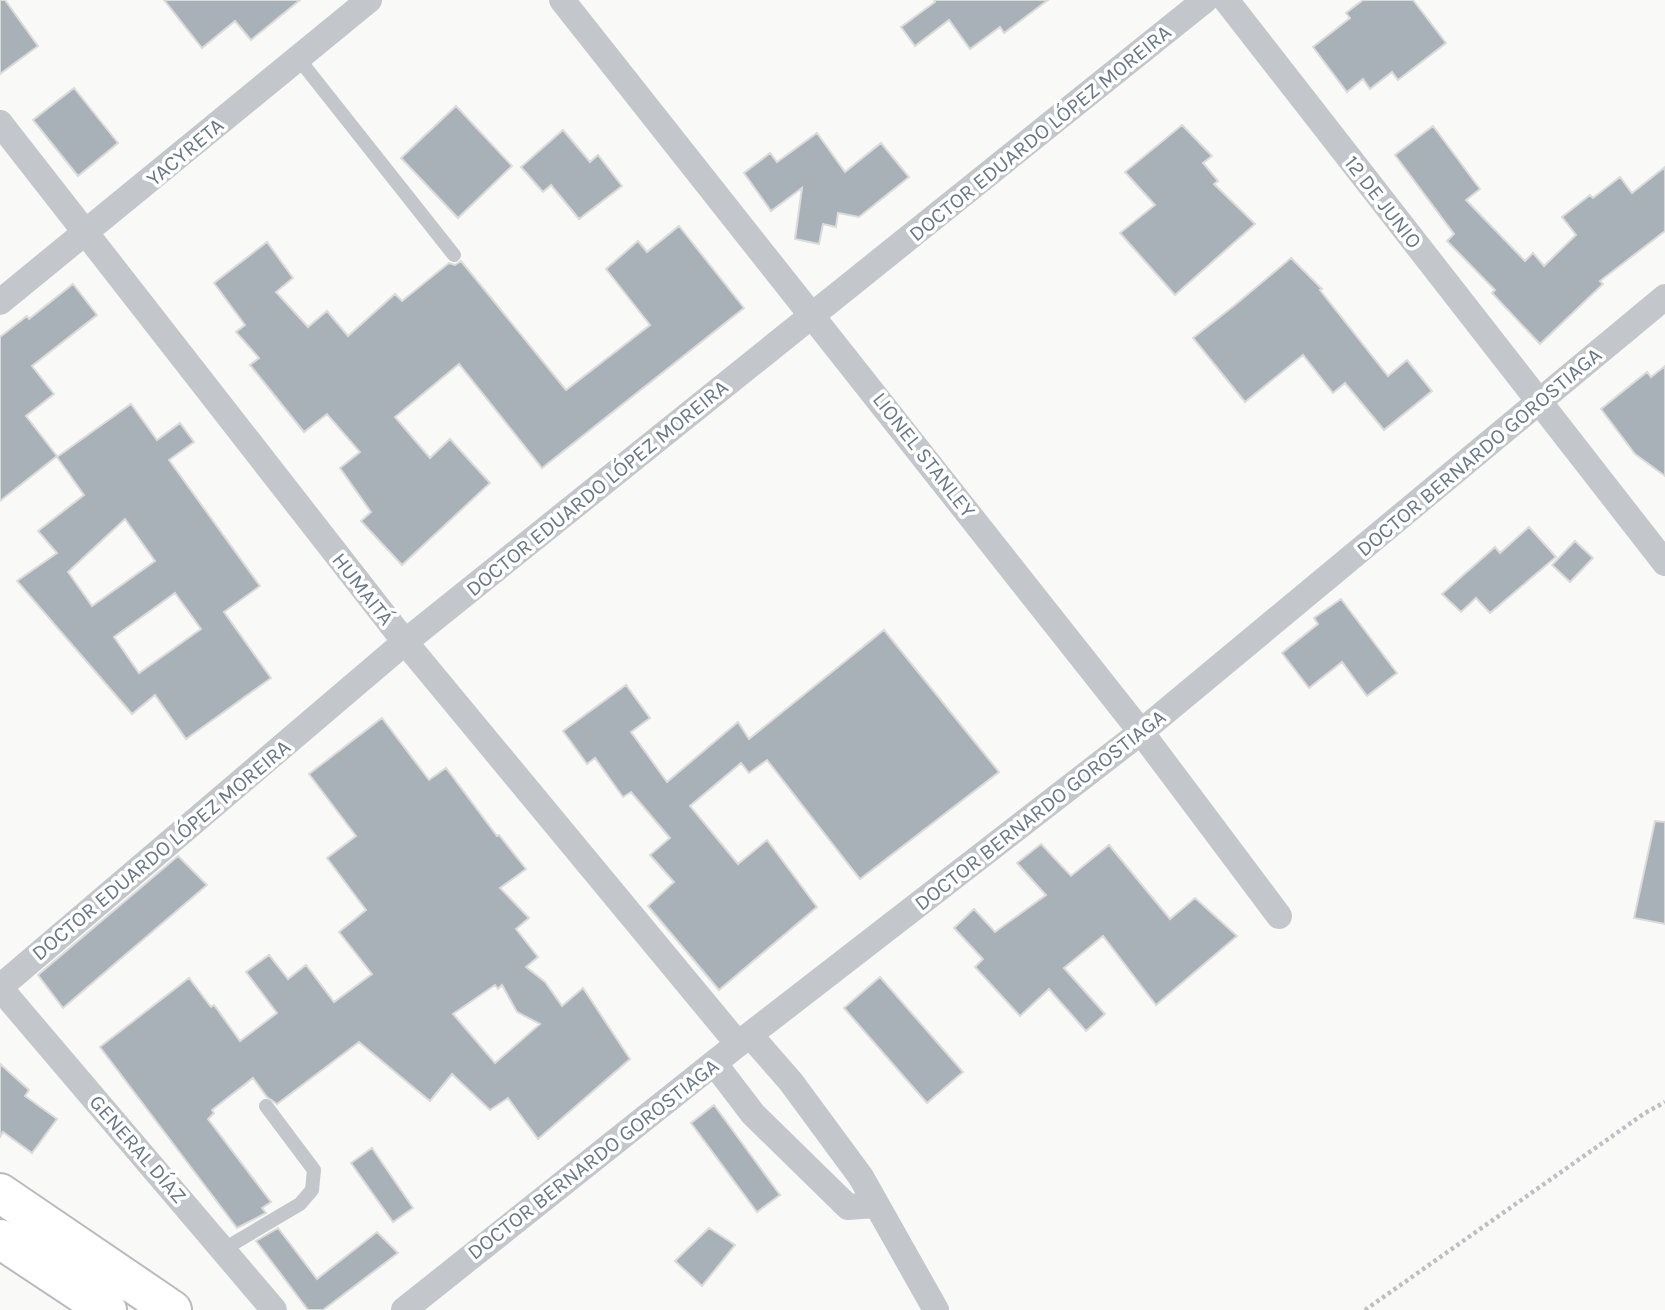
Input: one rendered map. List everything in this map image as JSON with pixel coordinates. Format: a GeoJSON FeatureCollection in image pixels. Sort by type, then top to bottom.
{"type":"FeatureCollection","features":[{"type":"Feature","properties":{"kind":"highway"},"geometry":{"type":"LineString","coordinates":[[0,1193],[173,1310]]}},
{"type":"Feature","properties":{"kind":"highway"},"geometry":{"type":"LineString","coordinates":[[0,1239],[68,1300],[107,1310]]}},
{"type":"Feature","properties":{"kind":"street","name":"YACYRETA"},"geometry":{"type":"LineString","coordinates":[[0,303],[369,0]]}},
{"type":"Feature","properties":{"kind":"street","name":"LIONEL STANLEY"},"geometry":{"type":"LineString","coordinates":[[562,0],[1141,732],[1279,916]]}},
{"type":"Feature","properties":{"kind":"street","name":"DOCTOR EDUARDO LÓPEZ MOREIRA"},"geometry":{"type":"LineString","coordinates":[[0,988],[405,642],[1205,0]]}},
{"type":"Feature","properties":{"kind":"street","name":"12 DE JUNIO"},"geometry":{"type":"LineString","coordinates":[[1226,0],[1665,563]]}},
{"type":"Feature","properties":{"kind":"street","name":"HUMAITÁ"},"geometry":{"type":"LineString","coordinates":[[0,123],[405,642],[744,1040],[799,1093],[861,1177],[936,1310]]}},
{"type":"Feature","properties":{"kind":"street","name":"DOCTOR BERNARDO GOROSTIAGA"},"geometry":{"type":"LineString","coordinates":[[404,1310],[714,1063],[1141,732],[1665,297]]}},
{"type":"Feature","properties":{"kind":"street","name":"GENERAL DÍAZ"},"geometry":{"type":"LineString","coordinates":[[0,988],[274,1310]]}},
{"type":"Feature","properties":{"kind":"street"},"geometry":{"type":"LineString","coordinates":[[714,1063],[753,1114],[848,1207],[876,1205]]}},
{"type":"Feature","properties":{"kind":"lane"},"geometry":{"type":"LineString","coordinates":[[298,58],[454,255]]}},
{"type":"Feature","properties":{"kind":"lane"},"geometry":{"type":"LineString","coordinates":[[224,1249],[300,1204],[312,1190],[314,1170],[265,1106]]}},
{"type":"Feature","properties":{"kind":"path"},"geometry":{"type":"LineString","coordinates":[[1365,1310],[1645,1113],[1665,1102]]}},
{"type":"Feature","properties":{"kind":"building"},"geometry":{"type":"Polygon","coordinates":[[[0,0],[5,0],[38,46],[0,74],[0,0]]]}},
{"type":"Feature","properties":{"kind":"building"},"geometry":{"type":"Polygon","coordinates":[[[164,0],[300,0],[251,40],[235,21],[202,48],[164,0]]]}},
{"type":"Feature","properties":{"kind":"building"},"geometry":{"type":"Polygon","coordinates":[[[934,0],[1048,0],[1004,33],[1000,27],[970,49],[949,20],[915,46],[901,27],[935,2],[934,0]]]}},
{"type":"Feature","properties":{"kind":"building"},"geometry":{"type":"Polygon","coordinates":[[[1363,0],[1413,0],[1446,43],[1398,80],[1392,72],[1370,89],[1363,79],[1347,92],[1313,47],[1350,18],[1346,13],[1363,0]]]}},
{"type":"Feature","properties":{"kind":"building"},"geometry":{"type":"Polygon","coordinates":[[[74,88],[118,143],[78,176],[33,120],[74,88]]]}},
{"type":"Feature","properties":{"kind":"building"},"geometry":{"type":"Polygon","coordinates":[[[456,106],[512,166],[458,218],[401,158],[456,106]]]}},
{"type":"Feature","properties":{"kind":"building"},"geometry":{"type":"Polygon","coordinates":[[[1182,125],[1212,156],[1203,163],[1218,181],[1214,184],[1255,224],[1175,295],[1120,233],[1155,205],[1125,172],[1182,125]]]}},
{"type":"Feature","properties":{"kind":"building"},"geometry":{"type":"Polygon","coordinates":[[[1433,126],[1480,189],[1466,200],[1525,261],[1533,253],[1544,266],[1576,235],[1562,217],[1590,195],[1593,198],[1620,177],[1632,193],[1665,167],[1665,231],[1600,281],[1603,284],[1540,344],[1492,293],[1495,290],[1447,241],[1454,234],[1395,155],[1433,126]]]}},
{"type":"Feature","properties":{"kind":"building"},"geometry":{"type":"Polygon","coordinates":[[[563,130],[590,162],[598,155],[622,186],[579,219],[551,185],[543,192],[521,167],[563,130]]]}},
{"type":"Feature","properties":{"kind":"building"},"geometry":{"type":"Polygon","coordinates":[[[817,133],[845,172],[881,143],[909,177],[859,217],[838,213],[836,227],[823,224],[819,244],[795,239],[802,188],[771,211],[744,173],[770,153],[777,162],[817,133]]]}},
{"type":"Feature","properties":{"kind":"building"},"geometry":{"type":"Polygon","coordinates":[[[679,226],[744,308],[542,468],[459,364],[395,417],[430,458],[450,439],[490,483],[402,565],[361,521],[371,512],[340,468],[360,452],[327,414],[304,432],[250,365],[259,358],[236,332],[245,325],[214,283],[267,242],[293,278],[276,292],[308,327],[327,311],[348,336],[395,294],[402,301],[449,263],[455,265],[461,261],[566,390],[650,325],[606,269],[638,241],[647,252],[679,226]]]}},
{"type":"Feature","properties":{"kind":"building"},"geometry":{"type":"Polygon","coordinates":[[[1291,258],[1322,289],[1320,290],[1388,376],[1407,360],[1432,391],[1384,430],[1345,383],[1333,393],[1303,355],[1245,402],[1193,338],[1291,258]]]}},
{"type":"Feature","properties":{"kind":"building"},"geometry":{"type":"Polygon","coordinates":[[[73,284],[97,315],[32,366],[54,394],[26,416],[57,456],[0,501],[0,337],[27,316],[29,319],[73,284]]]}},
{"type":"Feature","properties":{"kind":"building"},"geometry":{"type":"Polygon","coordinates":[[[1665,366],[1665,476],[1635,454],[1601,409],[1647,372],[1651,377],[1665,366]]]}},
{"type":"Feature","properties":{"kind":"building"},"geometry":{"type":"Polygon","coordinates":[[[131,404],[157,440],[180,423],[194,442],[169,460],[260,586],[224,612],[271,678],[186,739],[155,695],[132,714],[17,581],[57,553],[38,531],[84,495],[57,457],[131,404]],[[125,519],[68,572],[92,606],[155,561],[125,519]],[[175,593],[114,637],[139,673],[201,629],[175,593]]]}},
{"type":"Feature","properties":{"kind":"building"},"geometry":{"type":"Polygon","coordinates":[[[1529,527],[1556,557],[1490,613],[1476,598],[1461,612],[1442,594],[1495,547],[1500,553],[1529,527]]]}},
{"type":"Feature","properties":{"kind":"building"},"geometry":{"type":"Polygon","coordinates":[[[1575,541],[1593,558],[1570,582],[1552,565],[1575,541]]]}},
{"type":"Feature","properties":{"kind":"building"},"geometry":{"type":"Polygon","coordinates":[[[1341,599],[1397,673],[1367,696],[1342,662],[1309,688],[1282,653],[1318,624],[1314,618],[1341,599]]]}},
{"type":"Feature","properties":{"kind":"building"},"geometry":{"type":"Polygon","coordinates":[[[884,630],[999,772],[860,879],[767,760],[749,773],[741,763],[690,806],[738,864],[767,840],[817,907],[719,990],[648,906],[674,882],[650,855],[670,838],[631,792],[623,797],[595,758],[587,764],[563,731],[626,685],[650,718],[631,732],[667,782],[738,722],[749,739],[884,630]]]}},
{"type":"Feature","properties":{"kind":"building"},"geometry":{"type":"Polygon","coordinates":[[[382,718],[429,780],[446,768],[497,836],[499,835],[526,869],[500,888],[529,918],[516,929],[538,957],[526,967],[545,982],[562,1006],[583,988],[630,1059],[538,1139],[508,1098],[490,1110],[452,1074],[430,1101],[359,1042],[277,1104],[267,1097],[253,1078],[212,1110],[214,1113],[208,1119],[271,1202],[262,1208],[266,1213],[237,1228],[100,1047],[189,978],[211,1007],[214,1005],[240,1041],[277,1013],[246,972],[269,955],[288,979],[306,965],[334,1002],[372,974],[339,932],[366,910],[327,858],[356,836],[309,774],[382,718]],[[495,985],[453,1014],[495,1063],[540,1024],[517,1012],[502,985],[498,989],[495,985]]]}},
{"type":"Feature","properties":{"kind":"building"},"geometry":{"type":"Polygon","coordinates":[[[1655,821],[1665,822],[1665,924],[1634,918],[1655,821]]]}},
{"type":"Feature","properties":{"kind":"building"},"geometry":{"type":"Polygon","coordinates":[[[1041,844],[1071,876],[1109,845],[1170,919],[1195,898],[1237,936],[1156,1005],[1103,936],[1064,968],[1105,1014],[1086,1031],[1049,989],[1020,1016],[975,967],[983,959],[954,928],[974,909],[995,932],[1046,895],[1017,863],[1041,844]]]}},
{"type":"Feature","properties":{"kind":"building"},"geometry":{"type":"Polygon","coordinates":[[[178,856],[207,885],[63,1008],[38,975],[178,856]]]}},
{"type":"Feature","properties":{"kind":"building"},"geometry":{"type":"Polygon","coordinates":[[[880,977],[963,1072],[927,1103],[844,1008],[880,977]]]}},
{"type":"Feature","properties":{"kind":"building"},"geometry":{"type":"Polygon","coordinates":[[[0,1064],[29,1090],[25,1096],[57,1119],[32,1153],[3,1132],[0,1137],[0,1064]]]}},
{"type":"Feature","properties":{"kind":"building"},"geometry":{"type":"Polygon","coordinates":[[[714,1105],[780,1195],[757,1212],[691,1123],[714,1105]]]}},
{"type":"Feature","properties":{"kind":"building"},"geometry":{"type":"Polygon","coordinates":[[[372,1148],[413,1208],[393,1222],[351,1163],[372,1148]]]}},
{"type":"Feature","properties":{"kind":"building"},"geometry":{"type":"Polygon","coordinates":[[[278,1228],[317,1279],[377,1232],[398,1253],[323,1310],[308,1310],[256,1241],[278,1228]]]}},
{"type":"Feature","properties":{"kind":"building"},"geometry":{"type":"Polygon","coordinates":[[[709,1228],[735,1245],[702,1286],[675,1261],[709,1228]]]}}]}
